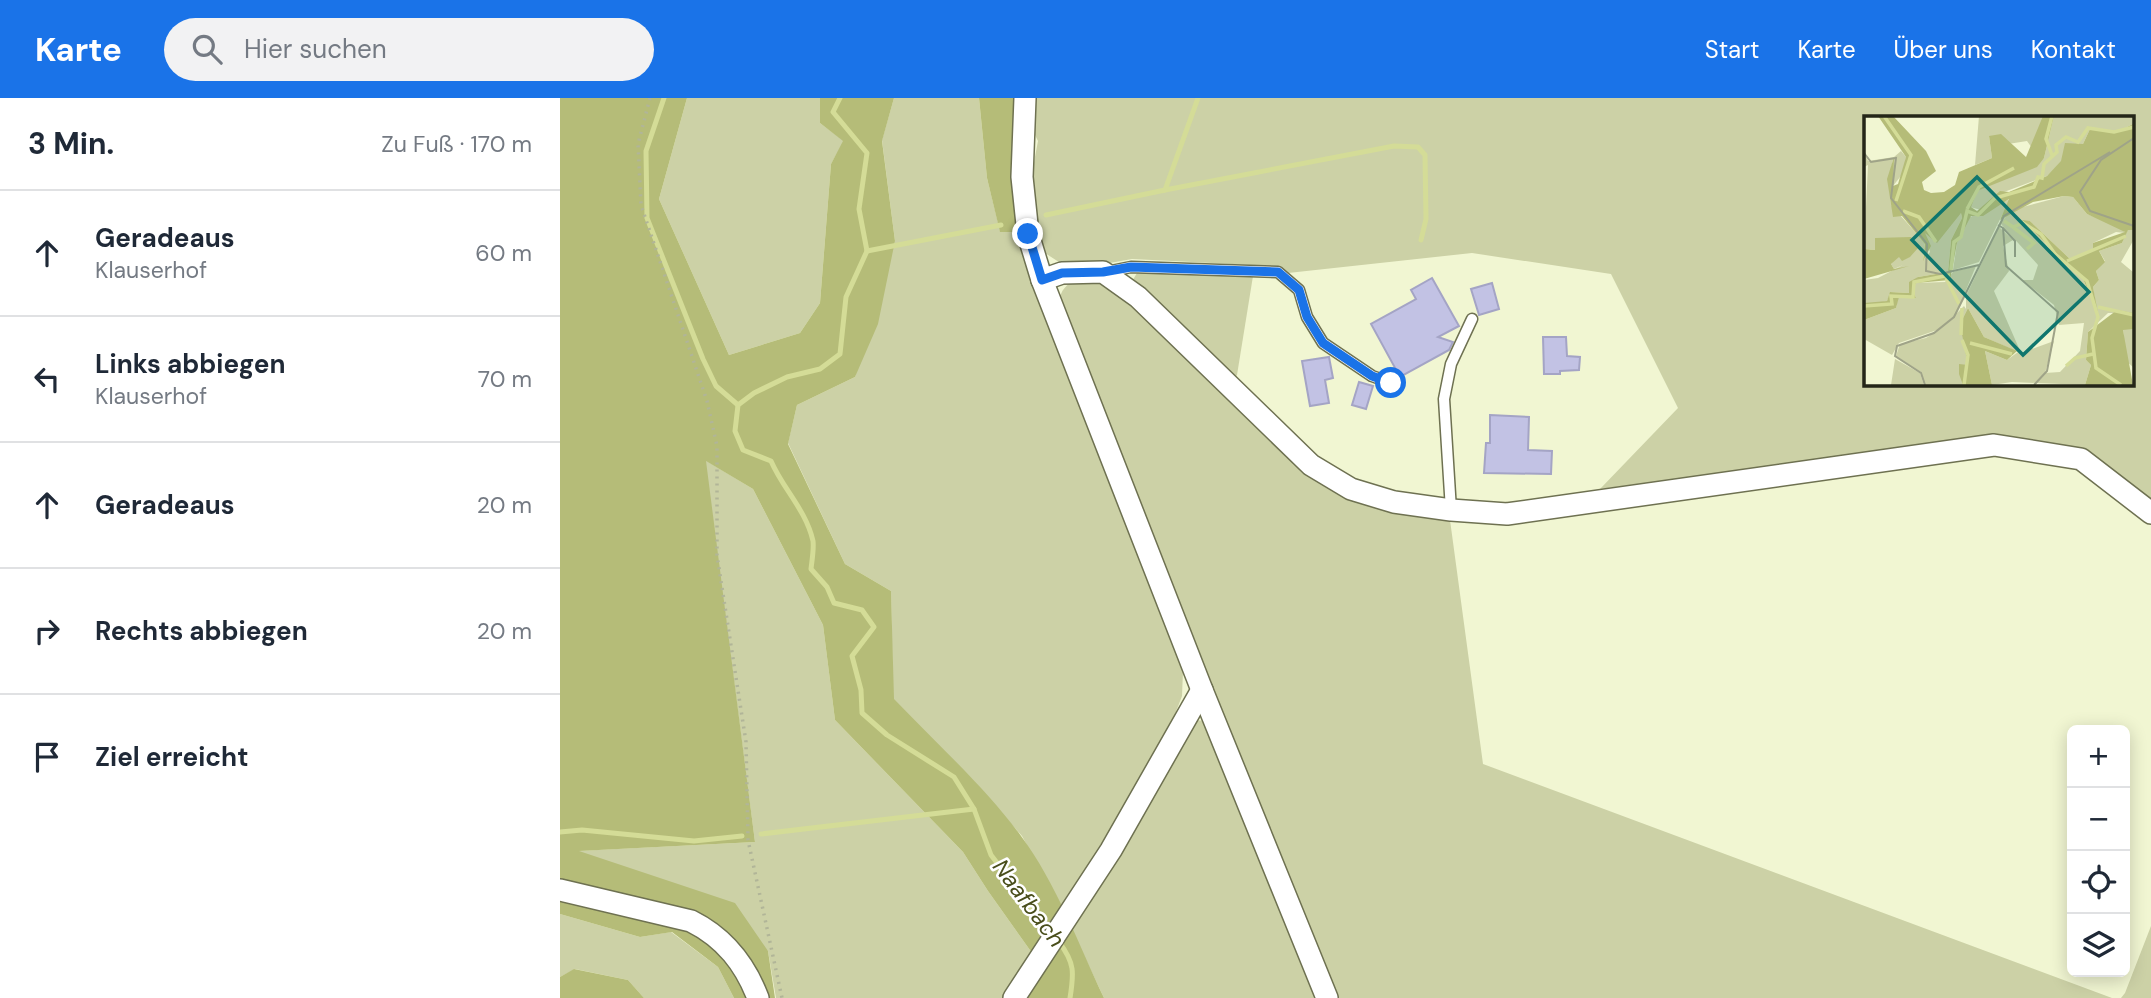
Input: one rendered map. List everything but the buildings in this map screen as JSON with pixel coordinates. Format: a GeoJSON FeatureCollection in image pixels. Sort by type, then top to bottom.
{"type":"FeatureCollection","features":[{"type":"Feature","properties":{"kind":"street"},"geometry":{"type":"LineString","coordinates":[[1025,98],[1022,177],[1028,234],[1042,280],[1202,690],[1327,998]]}},
{"type":"Feature","properties":{"kind":"street"},"geometry":{"type":"LineString","coordinates":[[1042,280],[1062,273],[1103,272],[1138,297],[1311,465],[1350,489],[1394,502],[1507,514],[1994,444],[2081,459],[2151,513]]}},
{"type":"Feature","properties":{"kind":"street"},"geometry":{"type":"LineString","coordinates":[[1014,998],[1111,850],[1202,690]]}},
{"type":"Feature","properties":{"kind":"street"},"geometry":{"type":"LineString","coordinates":[[560,890],[691,921],[710,930],[739,961],[758,998]]}},
{"type":"Feature","properties":{"kind":"lane"},"geometry":{"type":"LineString","coordinates":[[1103,272],[1131,267],[1278,272],[1299,290],[1307,317],[1323,343],[1372,376],[1391,383]]}},
{"type":"Feature","properties":{"kind":"lane"},"geometry":{"type":"LineString","coordinates":[[1451,510],[1444,399],[1451,364],[1472,319]]}},
{"type":"Feature","properties":{"kind":"path"},"geometry":{"type":"LineString","coordinates":[[650,98],[638,144],[641,205],[707,401],[718,446],[717,555],[746,742],[748,841],[782,998]]}},
{"type":"Feature","properties":{"kind":"green space"},"geometry":{"type":"Polygon","coordinates":[[[560,98],[687,98],[659,199],[729,355],[800,333],[820,303],[831,164],[843,141],[820,123],[820,98],[894,98],[882,141],[895,241],[878,324],[855,377],[797,405],[788,444],[845,564],[891,591],[894,699],[976,783],[1034,854],[1056,894],[1104,998],[1020,998],[1037,960],[963,852],[835,720],[823,625],[753,489],[706,461],[755,842],[579,851],[735,903],[768,951],[775,998],[734,998],[718,967],[672,932],[640,937],[560,914],[560,98]]]}},
{"type":"Feature","properties":{"kind":"green space"},"geometry":{"type":"Polygon","coordinates":[[[687,98],[820,98],[820,123],[844,141],[831,164],[820,303],[800,333],[729,355],[659,199],[687,98]]]}},
{"type":"Feature","properties":{"kind":"green space"},"geometry":{"type":"Polygon","coordinates":[[[894,98],[979,98],[987,178],[1000,231],[1022,232],[1183,671],[1182,696],[1172,722],[1063,912],[1022,836],[893,699],[891,591],[845,564],[788,443],[797,405],[855,377],[895,241],[882,140],[894,98]]]}},
{"type":"Feature","properties":{"kind":"green space"},"geometry":{"type":"Polygon","coordinates":[[[979,98],[1025,98],[1022,232],[1000,232],[987,178],[979,98]]]}},
{"type":"Feature","properties":{"kind":"green space"},"geometry":{"type":"Polygon","coordinates":[[[1032,98],[2151,98],[2151,504],[2091,459],[2048,443],[2003,436],[1600,489],[1678,408],[1611,274],[1472,253],[1288,273],[1272,266],[1132,259],[1082,268],[1065,266],[1045,253],[1035,239],[1030,183],[1038,141],[1034,133],[1032,98]]]}},
{"type":"Feature","properties":{"kind":"green space"},"geometry":{"type":"Polygon","coordinates":[[[1148,271],[1253,276],[1237,375],[1231,382],[1131,283],[1137,273],[1148,271]]]}},
{"type":"Feature","properties":{"kind":"green space"},"geometry":{"type":"Polygon","coordinates":[[[1077,279],[1095,281],[1121,292],[1303,465],[1450,520],[1483,764],[2112,998],[1332,998],[1059,302],[1065,288],[1077,279]]]}},
{"type":"Feature","properties":{"kind":"green space"},"geometry":{"type":"Polygon","coordinates":[[[705,460],[753,489],[823,625],[835,720],[963,852],[1037,960],[1011,998],[776,998],[768,951],[577,851],[755,842],[705,460]]]}},
{"type":"Feature","properties":{"kind":"green space"},"geometry":{"type":"Polygon","coordinates":[[[1196,720],[1204,721],[1317,998],[1104,998],[1069,924],[1196,720]]]}},
{"type":"Feature","properties":{"kind":"green space"},"geometry":{"type":"Polygon","coordinates":[[[560,914],[640,937],[671,932],[718,967],[734,998],[644,998],[628,980],[575,969],[560,977],[560,914]]]}},
{"type":"Feature","properties":{"kind":"green space"},"geometry":{"type":"Polygon","coordinates":[[[2151,926],[2151,998],[2121,998],[2125,993],[2151,926]]]}},
{"type":"Feature","properties":{"kind":"green space"},"geometry":{"type":"Polygon","coordinates":[[[574,969],[628,980],[644,998],[560,998],[560,977],[574,969]]]}},
{"type":"Feature","properties":{"kind":"waterway"},"geometry":{"type":"LineString","coordinates":[[664,98],[646,151],[647,218],[716,386],[738,405]]}},
{"type":"Feature","properties":{"kind":"waterway","name":"Naafbach"},"geometry":{"type":"LineString","coordinates":[[840,98],[833,112],[867,153],[859,209],[867,251],[846,297],[840,354],[820,369],[787,377],[754,393],[738,405],[735,431],[743,450],[771,461],[800,509],[813,541],[811,569],[827,587],[834,603],[862,610],[874,627],[852,656],[861,690],[862,713],[887,735],[954,777],[974,809],[991,855],[1050,932]]}},
{"type":"Feature","properties":{"kind":"waterway"},"geometry":{"type":"LineString","coordinates":[[1046,215],[1165,190],[1198,98]]}},
{"type":"Feature","properties":{"kind":"waterway"},"geometry":{"type":"LineString","coordinates":[[1165,190],[1394,146],[1418,147],[1425,155],[1426,219],[1421,240]]}},
{"type":"Feature","properties":{"kind":"waterway"},"geometry":{"type":"LineString","coordinates":[[867,251],[1001,225]]}},
{"type":"Feature","properties":{"kind":"waterway"},"geometry":{"type":"LineString","coordinates":[[761,834],[974,809]]}},
{"type":"Feature","properties":{"kind":"waterway"},"geometry":{"type":"LineString","coordinates":[[560,832],[582,830],[694,841],[742,836]]}},
{"type":"Feature","properties":{"kind":"waterway","name":"Naafbach"},"geometry":{"type":"LineString","coordinates":[[1059,942],[1072,968],[1070,998]]}},
{"type":"Feature","properties":{"kind":"route"},"geometry":{"type":"LineString","coordinates":[[1028,234],[1042,280],[1062,273],[1103,272],[1131,267],[1278,272],[1299,290],[1307,317],[1323,343],[1372,376],[1391,383]]}}]}
